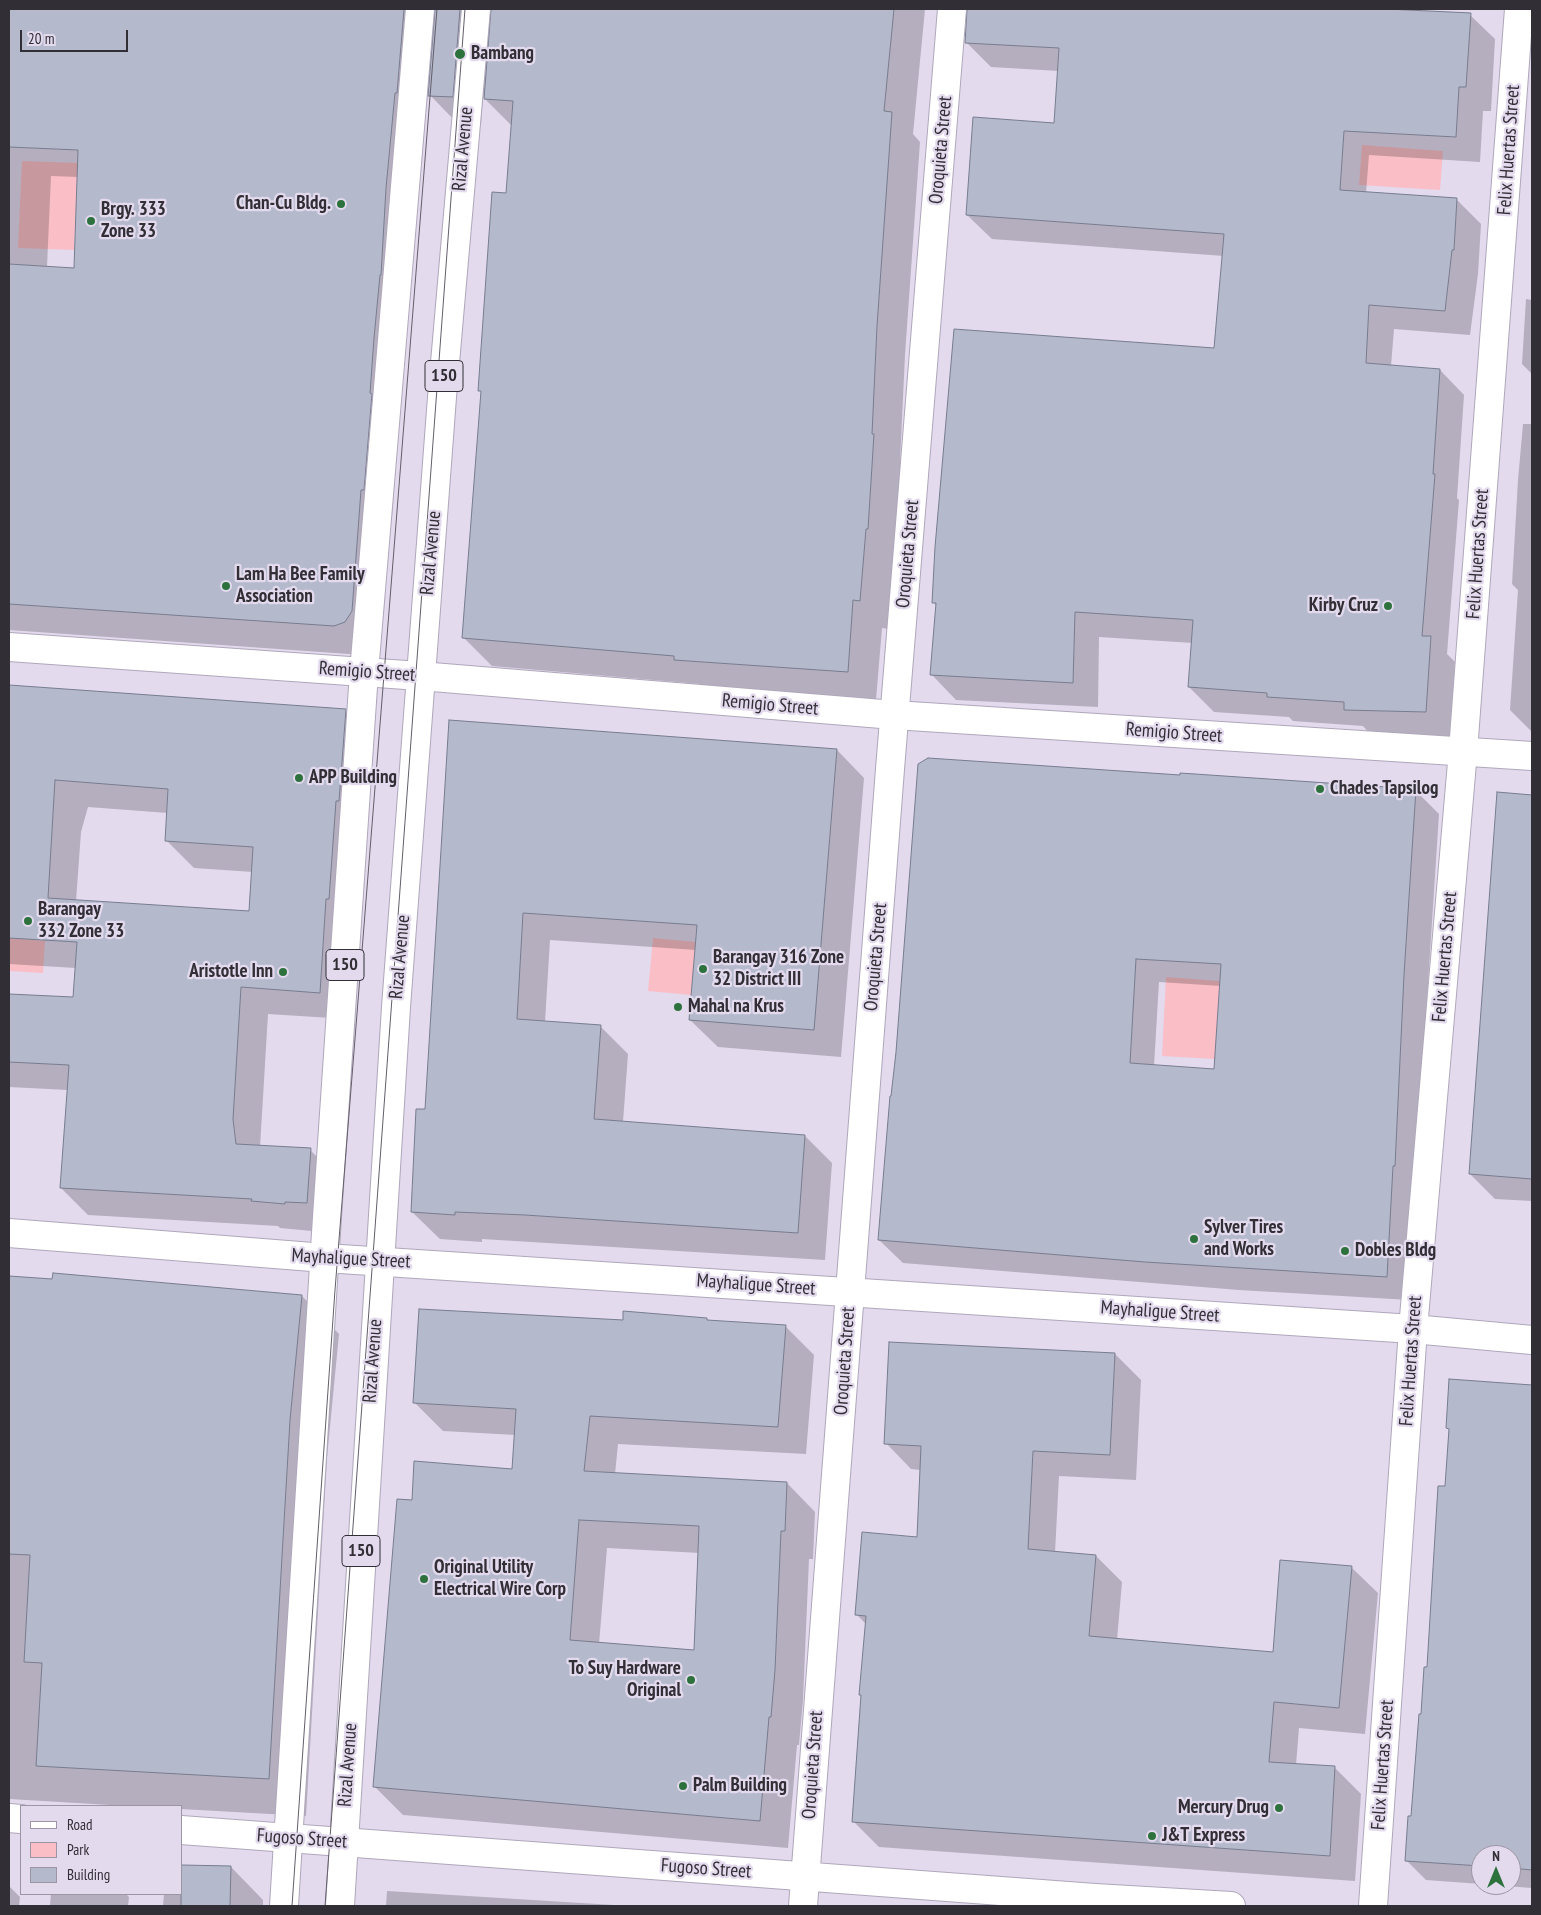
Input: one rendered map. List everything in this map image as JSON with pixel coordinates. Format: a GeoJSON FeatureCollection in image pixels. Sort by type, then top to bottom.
{"type":"FeatureCollection","features":[{"type":"Feature","properties":{"kind":"street","name":"150"},"geometry":{"type":"LineString","coordinates":[[284,1906],[364,672],[420,9]]}},
{"type":"Feature","properties":{"kind":"street","name":"Rizal Avenue"},"geometry":{"type":"LineString","coordinates":[[340,1906],[396,1007],[420,676],[476,9]]}},
{"type":"Feature","properties":{"kind":"street","name":"Oroquieta Street"},"geometry":{"type":"LineString","coordinates":[[803,1906],[894,715],[952,9]]}},
{"type":"Feature","properties":{"kind":"street","name":"Felix Huertas Street"},"geometry":{"type":"LineString","coordinates":[[1373,1906],[1413,1329],[1463,751],[1519,9]]}},
{"type":"Feature","properties":{"kind":"street","name":"Remigio Street"},"geometry":{"type":"LineString","coordinates":[[9,647],[420,676],[894,715],[1532,756]]}},
{"type":"Feature","properties":{"kind":"street","name":"Mayhaligue Street"},"geometry":{"type":"LineString","coordinates":[[9,1233],[325,1258],[380,1260],[1413,1329],[1532,1340]]}},
{"type":"Feature","properties":{"kind":"street","name":"Fugoso Street"},"geometry":{"type":"LineString","coordinates":[[182,1830],[1231,1906]]}},
{"type":"Feature","properties":{"kind":"green space"},"geometry":{"type":"Polygon","coordinates":[[[1362,145],[1443,151],[1440,190],[1359,185],[1362,145]]]}},
{"type":"Feature","properties":{"kind":"green space"},"geometry":{"type":"Polygon","coordinates":[[[22,161],[109,164],[77,190],[74,250],[18,248],[22,161]]]}},
{"type":"Feature","properties":{"kind":"green space"},"geometry":{"type":"Polygon","coordinates":[[[9,938],[45,941],[43,973],[9,971],[9,938]]]}},
{"type":"Feature","properties":{"kind":"green space"},"geometry":{"type":"Polygon","coordinates":[[[653,938],[696,942],[691,995],[648,991],[653,938]]]}},
{"type":"Feature","properties":{"kind":"green space"},"geometry":{"type":"Polygon","coordinates":[[[1166,977],[1220,981],[1215,1059],[1162,1056],[1166,977]]]}},
{"type":"Feature","properties":{"kind":"building"},"geometry":{"type":"Polygon","coordinates":[[[9,9],[404,9],[386,188],[364,490],[361,490],[352,611],[345,622],[334,626],[9,604],[9,264],[74,268],[78,150],[9,147],[9,9]]]}},
{"type":"Feature","properties":{"kind":"building"},"geometry":{"type":"Polygon","coordinates":[[[435,9],[460,9],[453,97],[428,96],[435,9]]]}},
{"type":"Feature","properties":{"kind":"building"},"geometry":{"type":"Polygon","coordinates":[[[491,9],[894,9],[884,111],[892,112],[877,326],[872,434],[874,434],[868,529],[866,529],[860,601],[853,600],[848,672],[674,660],[674,656],[462,638],[481,391],[478,391],[492,192],[506,193],[513,101],[484,99],[491,9]]]}},
{"type":"Feature","properties":{"kind":"building"},"geometry":{"type":"Polygon","coordinates":[[[967,9],[1387,9],[1471,13],[1466,87],[1459,87],[1456,137],[1344,131],[1340,190],[1457,198],[1454,250],[1452,250],[1445,311],[1369,305],[1366,363],[1440,369],[1433,474],[1435,474],[1422,636],[1431,636],[1426,712],[1344,710],[1344,702],[1267,697],[1267,693],[1188,687],[1193,620],[1075,612],[1073,683],[930,675],[936,603],[932,603],[935,547],[954,329],[1214,348],[1224,234],[966,215],[973,117],[1054,123],[1059,48],[965,43],[967,9]]]}},
{"type":"Feature","properties":{"kind":"building"},"geometry":{"type":"Polygon","coordinates":[[[9,685],[346,709],[339,801],[336,801],[329,899],[326,899],[320,993],[241,987],[233,1119],[236,1144],[311,1148],[307,1203],[285,1202],[285,1204],[251,1201],[252,1199],[60,1188],[69,1065],[9,1062],[9,994],[73,997],[77,942],[9,938],[9,685]],[[55,780],[48,898],[249,911],[253,847],[165,841],[168,789],[55,780]]]}},
{"type":"Feature","properties":{"kind":"building"},"geometry":{"type":"Polygon","coordinates":[[[449,720],[837,749],[814,1030],[689,1020],[697,925],[523,913],[517,1019],[601,1025],[594,1119],[805,1135],[798,1233],[525,1215],[455,1212],[455,1215],[411,1212],[416,1109],[425,1109],[449,720]]]}},
{"type":"Feature","properties":{"kind":"building"},"geometry":{"type":"Polygon","coordinates":[[[928,758],[1416,789],[1387,1277],[1145,1262],[878,1240],[890,1096],[896,1052],[918,764],[928,758]],[[1136,959],[1130,1063],[1214,1069],[1221,964],[1136,959]]]}},
{"type":"Feature","properties":{"kind":"building"},"geometry":{"type":"Polygon","coordinates":[[[1497,792],[1532,795],[1532,1179],[1469,1174],[1497,792]]]}},
{"type":"Feature","properties":{"kind":"building"},"geometry":{"type":"Polygon","coordinates":[[[53,1273],[302,1295],[290,1420],[269,1779],[36,1766],[42,1663],[24,1662],[30,1555],[9,1554],[9,1276],[52,1279],[53,1273]]]}},
{"type":"Feature","properties":{"kind":"building"},"geometry":{"type":"Polygon","coordinates":[[[419,1309],[623,1320],[623,1311],[707,1318],[707,1320],[786,1325],[778,1427],[590,1416],[584,1471],[787,1482],[785,1531],[781,1531],[775,1670],[760,1821],[373,1787],[397,1499],[412,1500],[414,1461],[512,1469],[516,1409],[413,1403],[419,1309]],[[579,1520],[570,1640],[694,1650],[699,1526],[579,1520]]]}},
{"type":"Feature","properties":{"kind":"building"},"geometry":{"type":"Polygon","coordinates":[[[889,1342],[1115,1353],[1110,1455],[1033,1451],[1028,1549],[1096,1555],[1089,1636],[1273,1652],[1280,1560],[1352,1566],[1339,1708],[1274,1702],[1269,1762],[1335,1766],[1330,1856],[852,1822],[861,1695],[859,1695],[866,1616],[855,1615],[862,1532],[917,1537],[921,1446],[884,1444],[889,1342]]]}},
{"type":"Feature","properties":{"kind":"building"},"geometry":{"type":"Polygon","coordinates":[[[1449,1379],[1532,1385],[1532,1870],[1521,1869],[1521,1845],[1471,1845],[1471,1865],[1405,1861],[1408,1816],[1411,1816],[1419,1714],[1421,1714],[1424,1667],[1427,1667],[1438,1486],[1445,1486],[1449,1429],[1446,1428],[1449,1379]]]}},
{"type":"Feature","properties":{"kind":"building"},"geometry":{"type":"Polygon","coordinates":[[[182,1865],[231,1866],[230,1906],[181,1906],[182,1865]]]}},
{"type":"Feature","properties":{"kind":"tram line"},"geometry":{"type":"LineString","coordinates":[[292,1906],[335,1290],[437,9]]}},
{"type":"Feature","properties":{"kind":"tram line"},"geometry":{"type":"LineString","coordinates":[[325,1906],[465,9]]}},
{"type":"Feature","properties":{"kind":"place","name":"Bambang"},"geometry":{"type":"Point","coordinates":[460,54]}},
{"type":"Feature","properties":{"kind":"place","name":"Chan-Cu Bldg."},"geometry":{"type":"Point","coordinates":[341,204]}},
{"type":"Feature","properties":{"kind":"place","name":"Brgy. 333 Zone 33"},"geometry":{"type":"Point","coordinates":[91,221]}},
{"type":"Feature","properties":{"kind":"place","name":"Lam Ha Bee Family Association"},"geometry":{"type":"Point","coordinates":[226,586]}},
{"type":"Feature","properties":{"kind":"place","name":"Kirby Cruz"},"geometry":{"type":"Point","coordinates":[1388,606]}},
{"type":"Feature","properties":{"kind":"place","name":"APP Building"},"geometry":{"type":"Point","coordinates":[299,778]}},
{"type":"Feature","properties":{"kind":"place","name":"Chades Tapsilog"},"geometry":{"type":"Point","coordinates":[1320,789]}},
{"type":"Feature","properties":{"kind":"place","name":"Barangay 332 Zone 33"},"geometry":{"type":"Point","coordinates":[28,921]}},
{"type":"Feature","properties":{"kind":"place","name":"Barangay 316 Zone 32 District III"},"geometry":{"type":"Point","coordinates":[703,969]}},
{"type":"Feature","properties":{"kind":"place","name":"Aristotle Inn"},"geometry":{"type":"Point","coordinates":[283,972]}},
{"type":"Feature","properties":{"kind":"place","name":"Mahal na Krus"},"geometry":{"type":"Point","coordinates":[678,1007]}},
{"type":"Feature","properties":{"kind":"place","name":"Sylver Tires and Works"},"geometry":{"type":"Point","coordinates":[1194,1239]}},
{"type":"Feature","properties":{"kind":"place","name":"Dobles Bldg"},"geometry":{"type":"Point","coordinates":[1345,1251]}},
{"type":"Feature","properties":{"kind":"place","name":"Original Utility Electrical Wire Corp"},"geometry":{"type":"Point","coordinates":[424,1579]}},
{"type":"Feature","properties":{"kind":"place","name":"To Suy Hardware Original"},"geometry":{"type":"Point","coordinates":[691,1680]}},
{"type":"Feature","properties":{"kind":"place","name":"Palm Building"},"geometry":{"type":"Point","coordinates":[683,1786]}},
{"type":"Feature","properties":{"kind":"place","name":"Mercury Drug"},"geometry":{"type":"Point","coordinates":[1279,1808]}},
{"type":"Feature","properties":{"kind":"place","name":"J&T Express"},"geometry":{"type":"Point","coordinates":[1152,1836]}}]}
